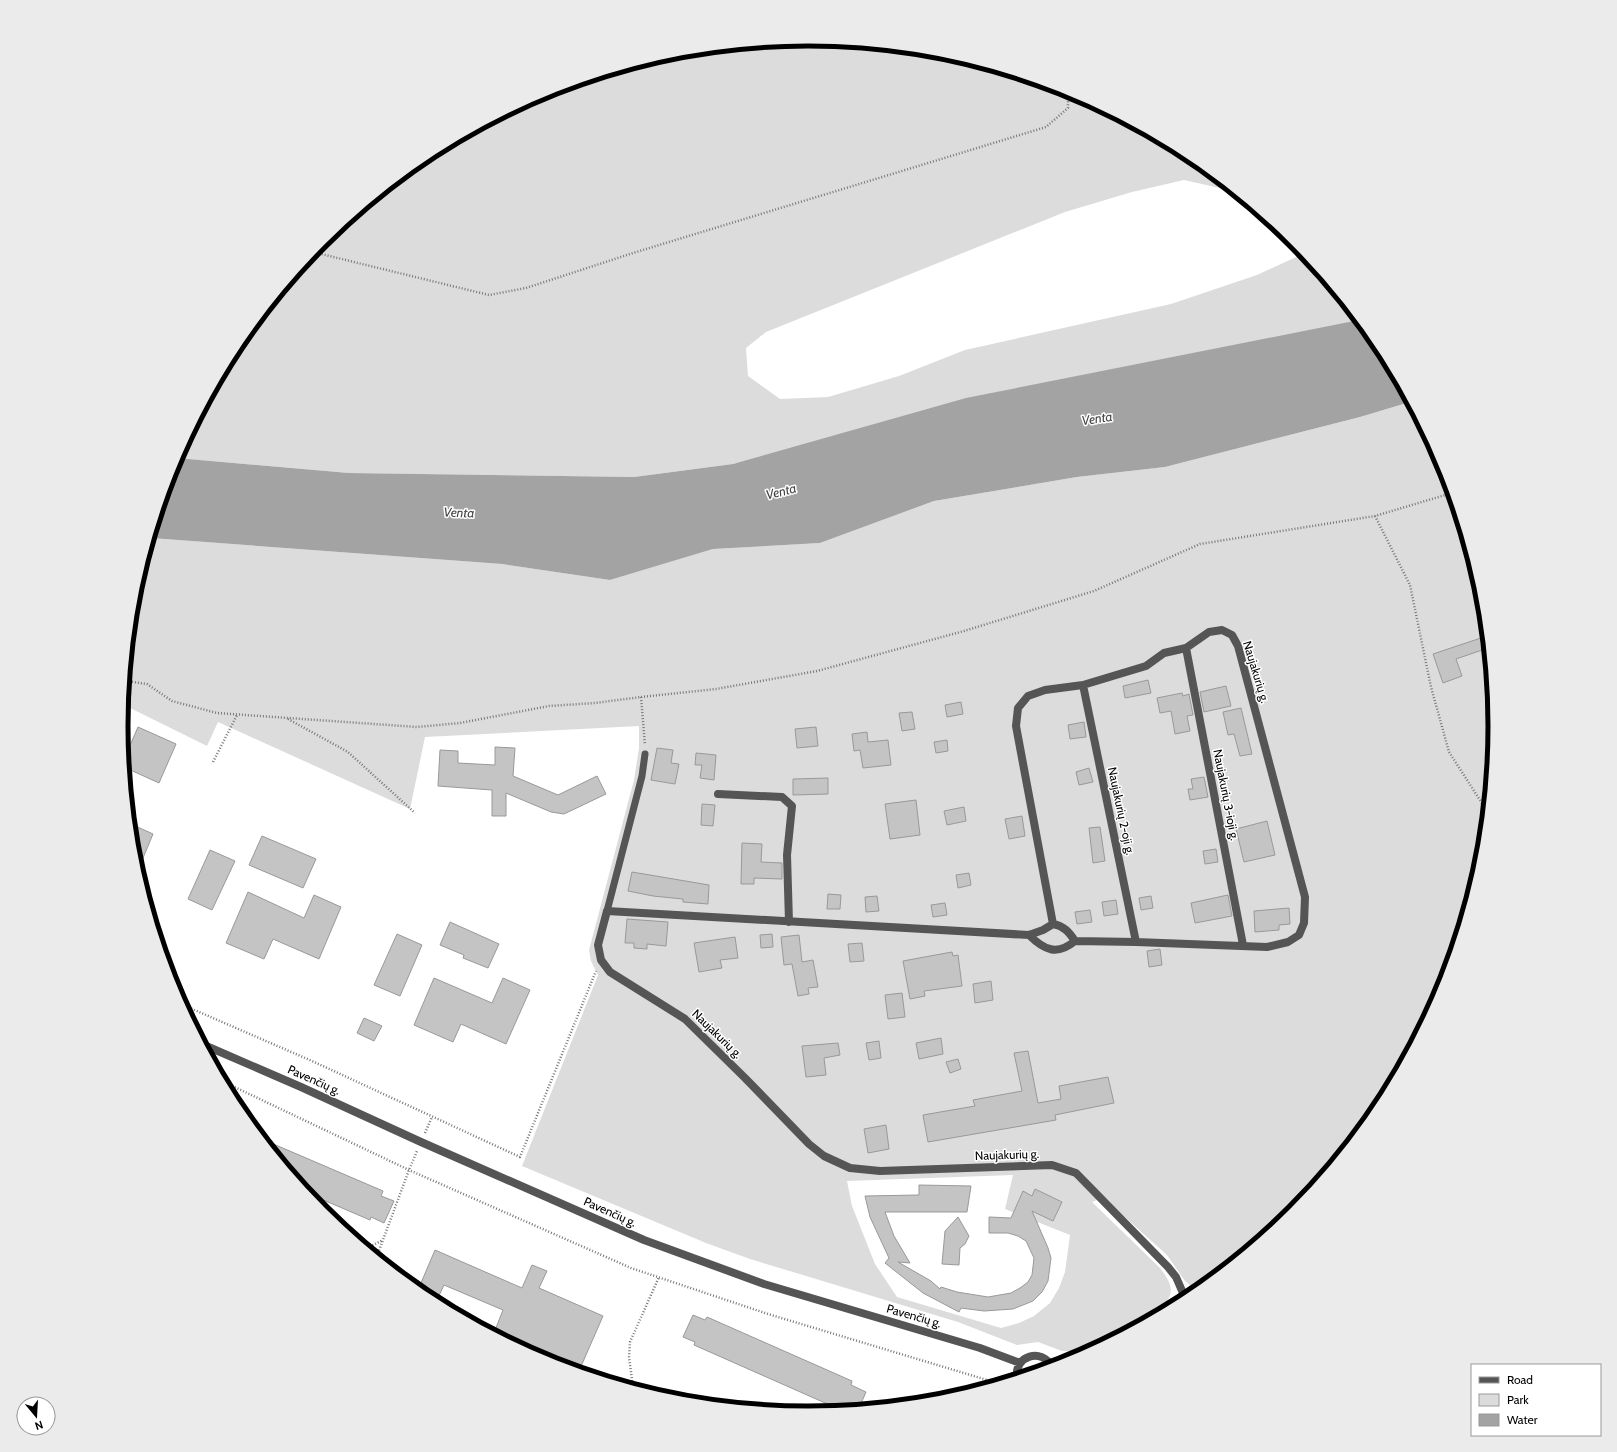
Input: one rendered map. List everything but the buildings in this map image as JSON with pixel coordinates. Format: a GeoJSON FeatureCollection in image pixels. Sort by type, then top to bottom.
{"type":"FeatureCollection","features":[{"type":"Feature","properties":{"kind":"street","name":"Naujakurių g."},"geometry":{"type":"LineString","coordinates":[[1053,924],[1016,726],[1018,708],[1028,696],[1039,692],[1083,685],[1146,666],[1164,654],[1186,648],[1209,632],[1222,630],[1232,635],[1238,646],[1305,897],[1304,923],[1299,935],[1288,942],[1267,947],[1243,945],[1075,941]]}},
{"type":"Feature","properties":{"kind":"street","name":"Naujakurių 3-ioji g."},"geometry":{"type":"LineString","coordinates":[[1186,648],[1243,945]]}},
{"type":"Feature","properties":{"kind":"street","name":"Naujakurių 2-oji g."},"geometry":{"type":"LineString","coordinates":[[1083,685],[1136,942]]}},
{"type":"Feature","properties":{"kind":"street"},"geometry":{"type":"LineString","coordinates":[[718,794],[782,797],[792,806],[787,855],[789,922]]}},
{"type":"Feature","properties":{"kind":"street"},"geometry":{"type":"LineString","coordinates":[[601,960],[598,945],[607,910],[789,922],[1029,935],[1043,930],[1053,924],[1060,925],[1068,930],[1075,941],[1068,947],[1058,951],[1038,944],[1029,935]]}},
{"type":"Feature","properties":{"kind":"street","name":"Naujakurių g."},"geometry":{"type":"LineString","coordinates":[[601,960],[610,972],[685,1019],[809,1144],[824,1156],[850,1168],[880,1171],[1052,1165],[1076,1173],[1168,1267],[1176,1277],[1183,1293]]}},
{"type":"Feature","properties":{"kind":"street","name":"Pavenčių g."},"geometry":{"type":"LineString","coordinates":[[210,1048],[644,1240],[764,1284],[980,1348],[1020,1363]]}},
{"type":"Feature","properties":{"kind":"street"},"geometry":{"type":"LineString","coordinates":[[1017,1373],[1020,1363],[1028,1356],[1039,1356],[1046,1359],[1048,1362]]}},
{"type":"Feature","properties":{"kind":"lane"},"geometry":{"type":"LineString","coordinates":[[607,910],[642,776],[644,754]]}},
{"type":"Feature","properties":{"kind":"path"},"geometry":{"type":"LineString","coordinates":[[320,254],[489,295],[526,288],[641,251],[1046,127],[1068,108],[1068,98]]}},
{"type":"Feature","properties":{"kind":"path"},"geometry":{"type":"LineString","coordinates":[[130,682],[147,684],[172,701],[217,713],[417,727],[460,723],[549,706],[595,703],[716,689],[817,671],[964,631],[1094,591],[1200,544],[1375,516],[1447,494]]}},
{"type":"Feature","properties":{"kind":"path"},"geometry":{"type":"LineString","coordinates":[[1375,516],[1410,585],[1431,687],[1449,752],[1484,806]]}},
{"type":"Feature","properties":{"kind":"path"},"geometry":{"type":"LineString","coordinates":[[641,697],[644,754]]}},
{"type":"Feature","properties":{"kind":"path"},"geometry":{"type":"LineString","coordinates":[[214,762],[237,715]]}},
{"type":"Feature","properties":{"kind":"path"},"geometry":{"type":"LineString","coordinates":[[286,718],[348,752],[415,812]]}},
{"type":"Feature","properties":{"kind":"path"},"geometry":{"type":"LineString","coordinates":[[190,1008],[312,1061],[520,1157],[601,960]]}},
{"type":"Feature","properties":{"kind":"path"},"geometry":{"type":"LineString","coordinates":[[232,1086],[409,1170],[631,1268],[768,1314],[990,1381]]}},
{"type":"Feature","properties":{"kind":"path"},"geometry":{"type":"LineString","coordinates":[[379,1252],[409,1170],[432,1117]]}},
{"type":"Feature","properties":{"kind":"path"},"geometry":{"type":"LineString","coordinates":[[371,1246],[384,1240]]}},
{"type":"Feature","properties":{"kind":"path"},"geometry":{"type":"LineString","coordinates":[[632,1383],[629,1357],[630,1342],[658,1277]]}},
{"type":"Feature","properties":{"kind":"green space"},"geometry":{"type":"Polygon","coordinates":[[[764,47],[853,47],[941,59],[984,69],[1027,82],[1069,98],[1109,116],[1148,137],[1186,161],[1224,189],[1184,180],[1132,192],[1065,212],[766,332],[746,348],[748,376],[780,399],[828,397],[899,376],[965,350],[1171,304],[1257,275],[1299,256],[1320,278],[1355,321],[733,464],[634,477],[349,473],[183,459],[199,425],[220,386],[243,348],[269,312],[297,278],[328,245],[360,215],[395,187],[431,161],[469,137],[508,116],[548,98],[590,82],[633,69],[676,59],[720,52],[764,47]]]}},
{"type":"Feature","properties":{"kind":"green space"},"geometry":{"type":"Polygon","coordinates":[[[1406,403],[1437,466],[1452,507],[1465,550],[1475,593],[1483,637],[1487,682],[1487,770],[1483,815],[1465,902],[1452,945],[1437,986],[1418,1027],[1397,1066],[1374,1104],[1348,1140],[1320,1174],[1289,1207],[1257,1237],[1192,1287],[1185,1281],[1167,1255],[1116,1209],[1105,1197],[1092,1202],[1160,1268],[1168,1279],[1171,1289],[1168,1299],[1162,1306],[1109,1336],[1079,1349],[1062,1351],[1038,1342],[1017,1345],[958,1322],[750,1259],[706,1243],[522,1166],[598,975],[591,961],[589,950],[634,780],[639,748],[639,726],[425,737],[410,809],[218,722],[207,746],[129,707],[134,637],[142,593],[156,538],[502,564],[610,580],[713,549],[820,543],[934,501],[1077,477],[1165,467],[1360,417],[1406,403]],[[1013,1175],[847,1181],[852,1206],[875,1264],[897,1297],[1001,1328],[1019,1323],[1034,1316],[1050,1303],[1059,1288],[1065,1272],[1070,1235],[1005,1209],[1013,1175]]]}},
{"type":"Feature","properties":{"kind":"water","name":"Venta"},"geometry":{"type":"Polygon","coordinates":[[[1354,321],[1374,348],[1406,403],[1360,417],[1165,467],[1077,477],[934,501],[820,543],[713,549],[610,580],[502,564],[156,538],[165,507],[183,459],[349,473],[634,477],[733,464],[966,398],[1354,321]]]}}]}
